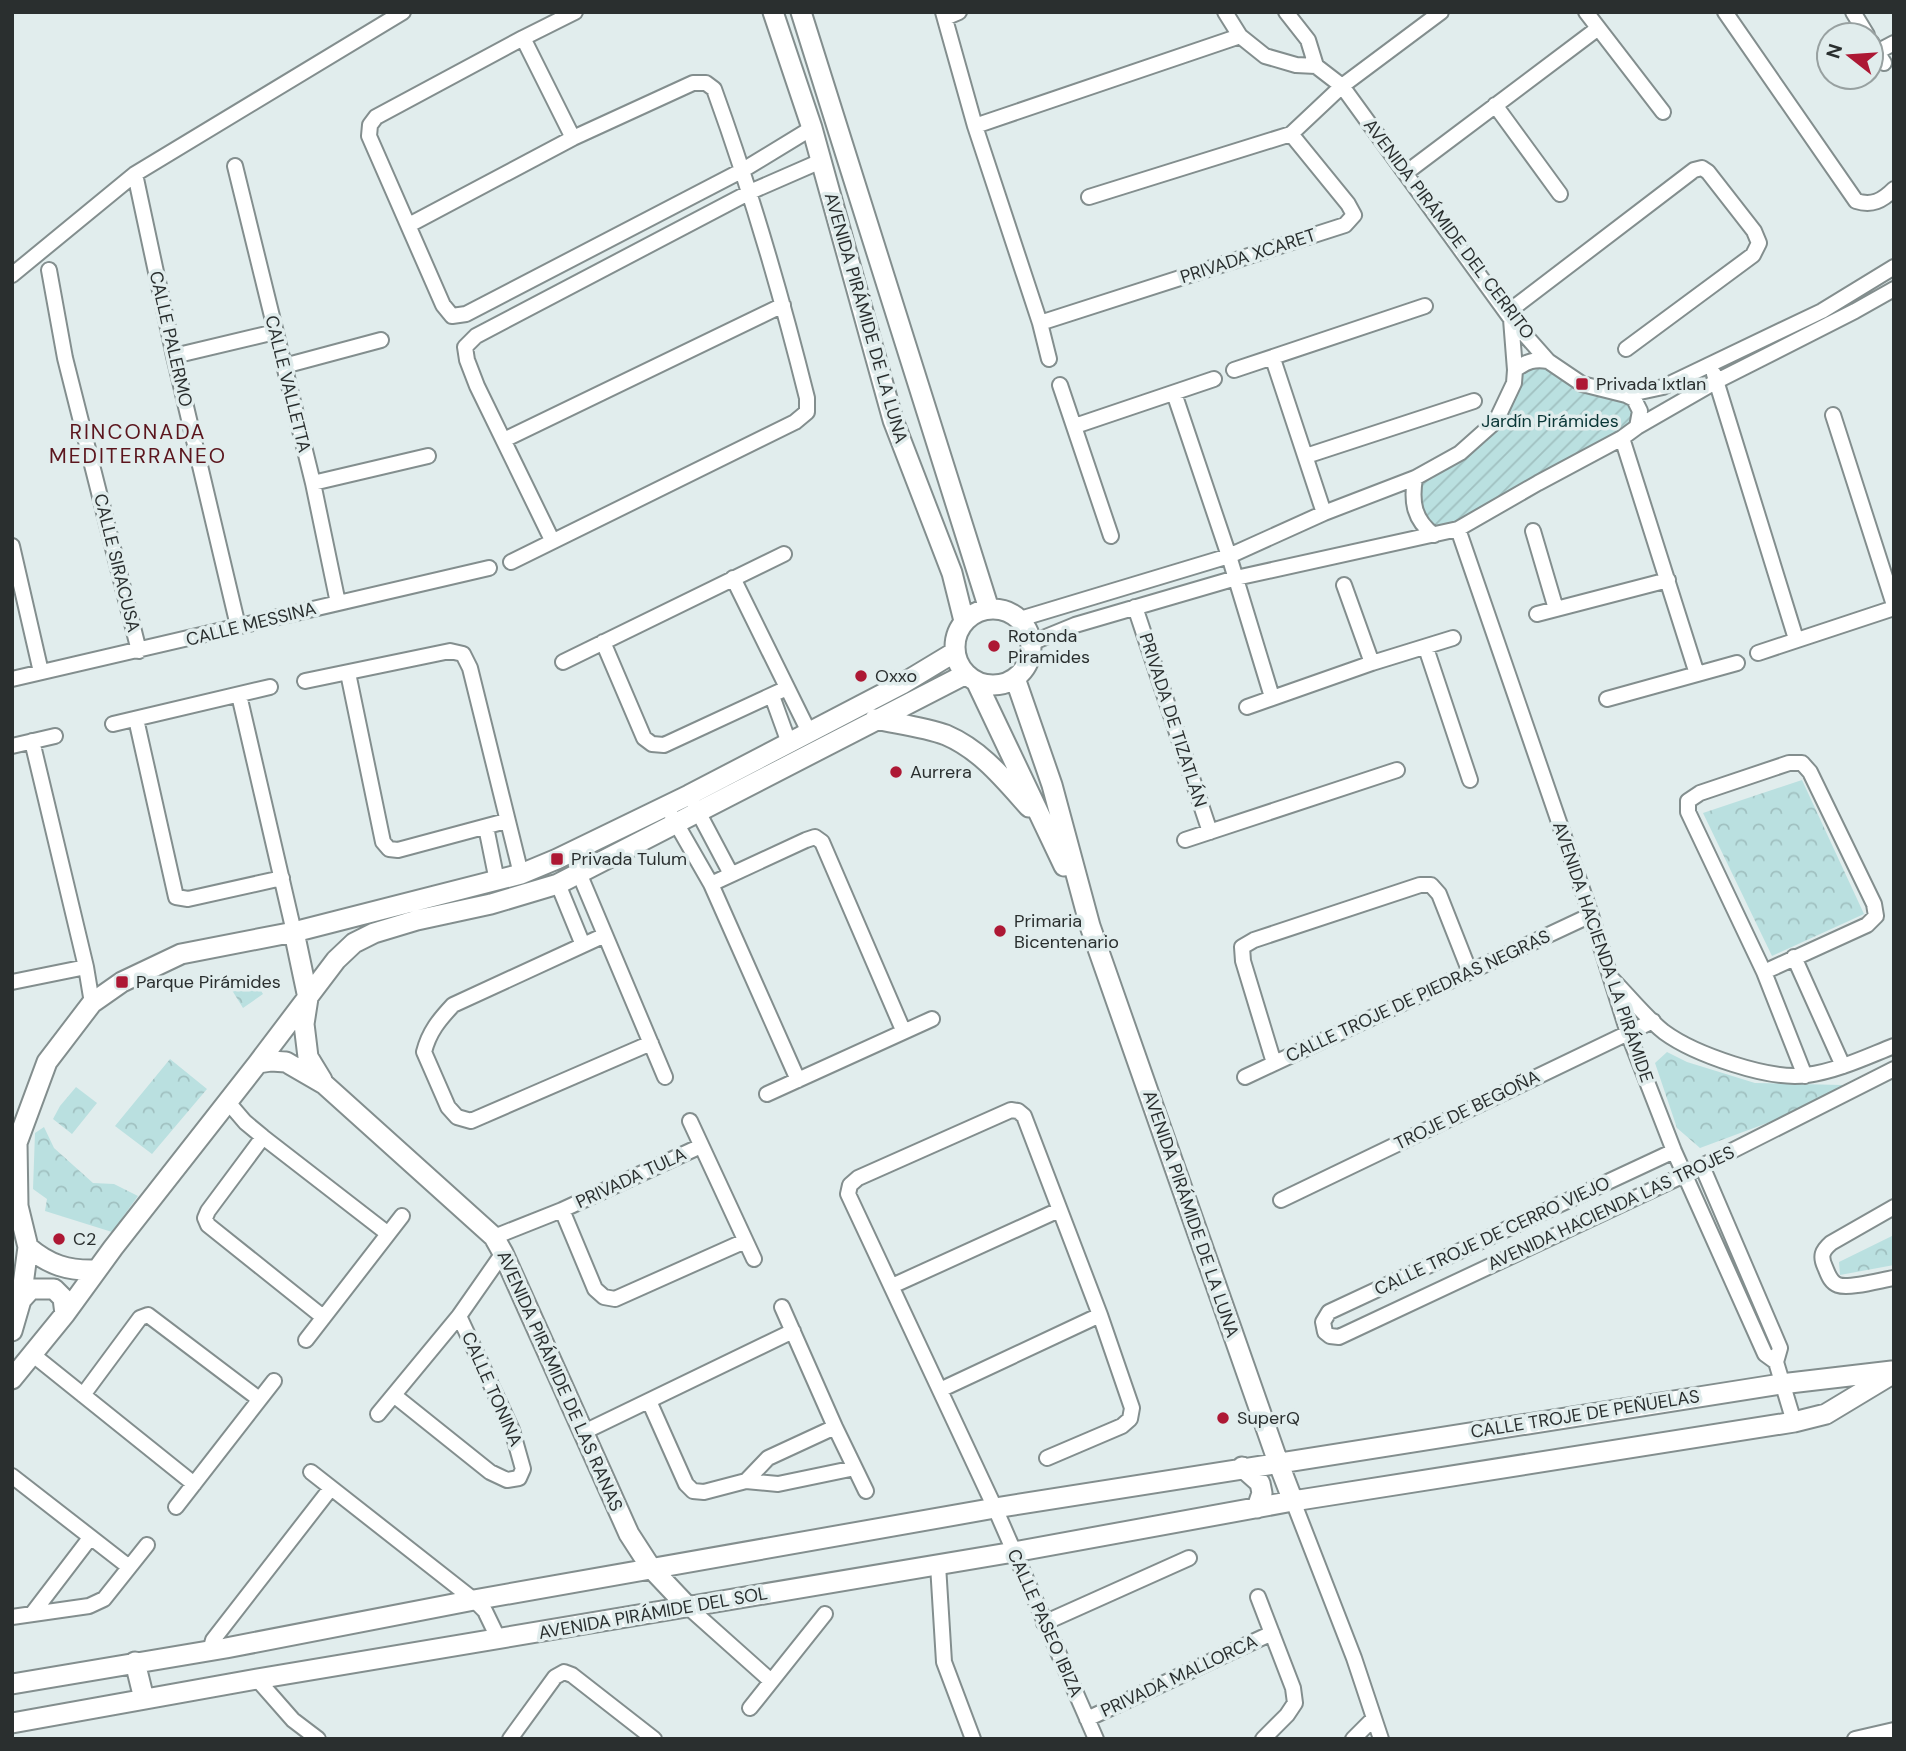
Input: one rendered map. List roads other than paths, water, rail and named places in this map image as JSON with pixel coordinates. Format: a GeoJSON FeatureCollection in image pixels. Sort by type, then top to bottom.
{"type":"FeatureCollection","features":[{"type":"Feature","properties":{"kind":"street"},"geometry":{"type":"LineString","coordinates":[[12,275],[135,174],[403,12]]}},
{"type":"Feature","properties":{"kind":"street"},"geometry":{"type":"LineString","coordinates":[[575,12],[376,117],[370,125],[369,136],[443,305],[452,316],[466,314],[743,170],[812,128]]}},
{"type":"Feature","properties":{"kind":"street","name":"AVENIDA PIRÁMIDE DE LA LUNA"},"geometry":{"type":"LineString","coordinates":[[773,12],[812,128],[893,421],[952,573],[964,621]]}},
{"type":"Feature","properties":{"kind":"street","name":"AVENIDA PIRÁMIDE DE LA LUNA"},"geometry":{"type":"LineString","coordinates":[[801,12],[989,609]]}},
{"type":"Feature","properties":{"kind":"street","name":"AVENIDA PIRÁMIDE DEL CERRITO"},"geometry":{"type":"LineString","coordinates":[[1225,12],[1240,36],[1265,56],[1296,65],[1316,66],[1342,86],[1509,316],[1548,361],[1582,384],[1626,395]]}},
{"type":"Feature","properties":{"kind":"street"},"geometry":{"type":"LineString","coordinates":[[1286,12],[1308,40],[1316,66]]}},
{"type":"Feature","properties":{"kind":"street"},"geometry":{"type":"LineString","coordinates":[[1090,197],[1291,134],[1342,86],[1441,12]]}},
{"type":"Feature","properties":{"kind":"street"},"geometry":{"type":"LineString","coordinates":[[1586,12],[1663,112]]}},
{"type":"Feature","properties":{"kind":"street"},"geometry":{"type":"LineString","coordinates":[[1725,12],[1856,201],[1866,204],[1884,200],[1894,189]]}},
{"type":"Feature","properties":{"kind":"street"},"geometry":{"type":"LineString","coordinates":[[949,14],[975,126],[1040,323],[1049,359]]}},
{"type":"Feature","properties":{"kind":"street"},"geometry":{"type":"LineString","coordinates":[[1407,172],[1597,29]]}},
{"type":"Feature","properties":{"kind":"street"},"geometry":{"type":"LineString","coordinates":[[975,126],[1240,36]]}},
{"type":"Feature","properties":{"kind":"street"},"geometry":{"type":"LineString","coordinates":[[523,38],[573,138]]}},
{"type":"Feature","properties":{"kind":"street"},"geometry":{"type":"LineString","coordinates":[[409,225],[573,138],[693,83],[706,83],[714,89],[750,192],[783,305],[807,398],[807,412],[795,422],[511,562]]}},
{"type":"Feature","properties":{"kind":"street"},"geometry":{"type":"LineString","coordinates":[[1495,106],[1560,194]]}},
{"type":"Feature","properties":{"kind":"street","name":"PRIVADA XCARET"},"geometry":{"type":"LineString","coordinates":[[1040,323],[1345,225],[1353,215],[1348,204],[1291,134]]}},
{"type":"Feature","properties":{"kind":"street"},"geometry":{"type":"LineString","coordinates":[[552,540],[477,386],[467,360],[466,347],[476,336],[750,192],[821,161]]}},
{"type":"Feature","properties":{"kind":"street","name":"CALLE VALLETTA"},"geometry":{"type":"LineString","coordinates":[[235,166],[313,484],[338,603]]}},
{"type":"Feature","properties":{"kind":"street"},"geometry":{"type":"LineString","coordinates":[[1020,619],[1229,556],[1324,513],[1415,478],[1460,453],[1496,421],[1514,383],[1516,370],[1509,316],[1694,170],[1702,168],[1754,231],[1759,243],[1753,255],[1626,349]]}},
{"type":"Feature","properties":{"kind":"street","name":"CALLE PALERMO"},"geometry":{"type":"LineString","coordinates":[[135,174],[174,356],[238,626]]}},
{"type":"Feature","properties":{"kind":"street"},"geometry":{"type":"LineString","coordinates":[[1626,395],[1663,387],[1710,366],[1822,311],[1894,267]]}},
{"type":"Feature","properties":{"kind":"street","name":"CALLE SIRACUSA"},"geometry":{"type":"LineString","coordinates":[[49,270],[65,358],[139,651]]}},
{"type":"Feature","properties":{"kind":"street"},"geometry":{"type":"LineString","coordinates":[[1031,643],[1075,625],[1236,578],[1458,529],[1622,438],[1717,381],[1894,289]]}},
{"type":"Feature","properties":{"kind":"street"},"geometry":{"type":"LineString","coordinates":[[504,440],[783,305]]}},
{"type":"Feature","properties":{"kind":"street"},"geometry":{"type":"LineString","coordinates":[[1234,370],[1425,306]]}},
{"type":"Feature","properties":{"kind":"street"},"geometry":{"type":"LineString","coordinates":[[174,356],[275,332]]}},
{"type":"Feature","properties":{"kind":"street"},"geometry":{"type":"LineString","coordinates":[[284,366],[381,340]]}},
{"type":"Feature","properties":{"kind":"street"},"geometry":{"type":"LineString","coordinates":[[1273,359],[1324,513]]}},
{"type":"Feature","properties":{"kind":"street"},"geometry":{"type":"LineString","coordinates":[[1516,370],[1535,360],[1548,361]]}},
{"type":"Feature","properties":{"kind":"street"},"geometry":{"type":"LineString","coordinates":[[1710,366],[1717,381],[1796,639]]}},
{"type":"Feature","properties":{"kind":"street"},"geometry":{"type":"LineString","coordinates":[[1075,426],[1214,379]]}},
{"type":"Feature","properties":{"kind":"street"},"geometry":{"type":"LineString","coordinates":[[1060,385],[1111,536]]}},
{"type":"Feature","properties":{"kind":"street"},"geometry":{"type":"LineString","coordinates":[[1174,393],[1229,556],[1272,697]]}},
{"type":"Feature","properties":{"kind":"street"},"geometry":{"type":"LineString","coordinates":[[1626,395],[1634,399],[1640,411],[1637,427]]}},
{"type":"Feature","properties":{"kind":"street"},"geometry":{"type":"LineString","coordinates":[[1306,456],[1474,401]]}},
{"type":"Feature","properties":{"kind":"street"},"geometry":{"type":"LineString","coordinates":[[1758,653],[1894,607],[1833,415]]}},
{"type":"Feature","properties":{"kind":"street"},"geometry":{"type":"LineString","coordinates":[[1622,438],[1697,674]]}},
{"type":"Feature","properties":{"kind":"street"},"geometry":{"type":"LineString","coordinates":[[313,484],[428,456]]}},
{"type":"Feature","properties":{"kind":"street"},"geometry":{"type":"LineString","coordinates":[[1415,478],[1413,506],[1422,526],[1434,535]]}},
{"type":"Feature","properties":{"kind":"street","name":"AVENIDA HACIENDA LA PIRÁMIDE"},"geometry":{"type":"LineString","coordinates":[[1458,529],[1591,915],[1628,1033],[1684,1175],[1765,1354],[1776,1362]]}},
{"type":"Feature","properties":{"kind":"street"},"geometry":{"type":"LineString","coordinates":[[1533,531],[1556,608]]}},
{"type":"Feature","properties":{"kind":"street"},"geometry":{"type":"LineString","coordinates":[[12,546],[41,672]]}},
{"type":"Feature","properties":{"kind":"street"},"geometry":{"type":"LineString","coordinates":[[563,662],[784,554]]}},
{"type":"Feature","properties":{"kind":"street","name":"CALLE MESSINA"},"geometry":{"type":"LineString","coordinates":[[12,679],[489,568]]}},
{"type":"Feature","properties":{"kind":"street"},"geometry":{"type":"LineString","coordinates":[[733,578],[809,732]]}},
{"type":"Feature","properties":{"kind":"street"},"geometry":{"type":"LineString","coordinates":[[1537,614],[1668,580]]}},
{"type":"Feature","properties":{"kind":"street"},"geometry":{"type":"LineString","coordinates":[[1344,585],[1372,663]]}},
{"type":"Feature","properties":{"kind":"street","name":"PRIVADA DE TIZATLÁN"},"geometry":{"type":"LineString","coordinates":[[1135,607],[1210,832]]}},
{"type":"Feature","properties":{"kind":"street"},"geometry":{"type":"LineString","coordinates":[[989,609],[1005,610],[1020,619],[1031,643],[1028,662],[1015,678],[1003,684],[989,685],[971,677],[959,664],[955,652],[958,631],[964,621],[975,613],[989,609]]}},
{"type":"Feature","properties":{"kind":"street"},"geometry":{"type":"LineString","coordinates":[[1247,707],[1453,638]]}},
{"type":"Feature","properties":{"kind":"street"},"geometry":{"type":"LineString","coordinates":[[603,642],[644,738],[652,744],[664,745],[774,702],[790,692]]}},
{"type":"Feature","properties":{"kind":"street"},"geometry":{"type":"LineString","coordinates":[[1426,648],[1470,780]]}},
{"type":"Feature","properties":{"kind":"street"},"geometry":{"type":"LineString","coordinates":[[305,681],[450,652],[463,654],[470,667],[521,874]]}},
{"type":"Feature","properties":{"kind":"street"},"geometry":{"type":"LineString","coordinates":[[12,1379],[65,1314],[96,1270],[336,960],[354,943],[374,933],[417,920],[562,892],[579,873],[671,815],[689,795],[902,684],[955,652]]}},
{"type":"Feature","properties":{"kind":"street"},"geometry":{"type":"LineString","coordinates":[[1607,699],[1737,663]]}},
{"type":"Feature","properties":{"kind":"street"},"geometry":{"type":"LineString","coordinates":[[348,673],[383,842],[389,849],[398,850],[507,825]]}},
{"type":"Feature","properties":{"kind":"street"},"geometry":{"type":"LineString","coordinates":[[12,1331],[21,1300],[28,1247],[18,1206],[14,1142],[47,1062],[92,1003],[122,982],[181,954],[294,932],[497,881],[671,815],[699,813],[875,719],[971,677]]}},
{"type":"Feature","properties":{"kind":"street","name":"AVENIDA PIRÁMIDE DE LA LUNA"},"geometry":{"type":"LineString","coordinates":[[971,677],[1048,829],[1090,926],[1293,1501]]}},
{"type":"Feature","properties":{"kind":"street","name":"AVENIDA PIRÁMIDE DE LA LUNA"},"geometry":{"type":"LineString","coordinates":[[1015,678],[1052,785],[1090,926]]}},
{"type":"Feature","properties":{"kind":"street"},"geometry":{"type":"LineString","coordinates":[[113,724],[270,687]]}},
{"type":"Feature","properties":{"kind":"street"},"geometry":{"type":"LineString","coordinates":[[239,695],[294,932]]}},
{"type":"Feature","properties":{"kind":"street"},"geometry":{"type":"LineString","coordinates":[[774,702],[789,743]]}},
{"type":"Feature","properties":{"kind":"street"},"geometry":{"type":"LineString","coordinates":[[136,719],[176,897],[188,899],[284,885]]}},
{"type":"Feature","properties":{"kind":"street"},"geometry":{"type":"LineString","coordinates":[[875,719],[945,735],[971,749],[994,767],[1048,829]]}},
{"type":"Feature","properties":{"kind":"street"},"geometry":{"type":"LineString","coordinates":[[12,746],[55,736]]}},
{"type":"Feature","properties":{"kind":"street"},"geometry":{"type":"LineString","coordinates":[[32,741],[92,1003]]}},
{"type":"Feature","properties":{"kind":"street"},"geometry":{"type":"LineString","coordinates":[[1764,972],[1867,925],[1876,916],[1874,904],[1810,772],[1802,763],[1789,763],[1700,793],[1688,801],[1688,812],[1764,972],[1805,1076]]}},
{"type":"Feature","properties":{"kind":"street"},"geometry":{"type":"LineString","coordinates":[[1185,840],[1397,770]]}},
{"type":"Feature","properties":{"kind":"street"},"geometry":{"type":"LineString","coordinates":[[689,795],[731,874]]}},
{"type":"Feature","properties":{"kind":"street"},"geometry":{"type":"LineString","coordinates":[[671,815],[711,884],[798,1080]]}},
{"type":"Feature","properties":{"kind":"street"},"geometry":{"type":"LineString","coordinates":[[486,830],[497,881]]}},
{"type":"Feature","properties":{"kind":"street"},"geometry":{"type":"LineString","coordinates":[[711,884],[806,840],[815,837],[822,842],[903,1030]]}},
{"type":"Feature","properties":{"kind":"street"},"geometry":{"type":"LineString","coordinates":[[579,873],[665,1077]]}},
{"type":"Feature","properties":{"kind":"street"},"geometry":{"type":"LineString","coordinates":[[1274,1063],[1243,961],[1242,947],[1254,940],[1420,885],[1431,886],[1439,894],[1469,970]]}},
{"type":"Feature","properties":{"kind":"street"},"geometry":{"type":"LineString","coordinates":[[562,892],[583,945]]}},
{"type":"Feature","properties":{"kind":"street","name":"CALLE TROJE DE PIEDRAS NEGRAS"},"geometry":{"type":"LineString","coordinates":[[1245,1077],[1591,915]]}},
{"type":"Feature","properties":{"kind":"street","name":"AVENIDA PIRÁMIDE DE LAS RANAS"},"geometry":{"type":"LineString","coordinates":[[294,932],[307,998],[304,1024],[309,1057],[324,1084]]}},
{"type":"Feature","properties":{"kind":"street"},"geometry":{"type":"LineString","coordinates":[[605,935],[453,1005],[437,1022],[424,1052],[448,1107],[457,1117],[471,1121],[651,1044]]}},
{"type":"Feature","properties":{"kind":"street"},"geometry":{"type":"LineString","coordinates":[[1794,957],[1843,1066]]}},
{"type":"Feature","properties":{"kind":"street"},"geometry":{"type":"LineString","coordinates":[[12,982],[86,970]]}},
{"type":"Feature","properties":{"kind":"street"},"geometry":{"type":"LineString","coordinates":[[1608,974],[1663,1031],[1692,1048],[1745,1068],[1805,1076],[1843,1066],[1894,1046]]}},
{"type":"Feature","properties":{"kind":"street"},"geometry":{"type":"LineString","coordinates":[[767,1094],[932,1019]]}},
{"type":"Feature","properties":{"kind":"street","name":"TROJE DE BEGOÑA"},"geometry":{"type":"LineString","coordinates":[[1281,1200],[1653,1021]]}},
{"type":"Feature","properties":{"kind":"street","name":"AVENIDA PIRÁMIDE DE LAS RANAS"},"geometry":{"type":"LineString","coordinates":[[258,1063],[286,1062],[324,1084],[499,1245],[629,1534],[651,1568],[687,1606]]}},
{"type":"Feature","properties":{"kind":"street","name":"AVENIDA HACIENDA LAS TROJES"},"geometry":{"type":"LineString","coordinates":[[1325,1332],[1330,1336],[1339,1336],[1684,1175],[1894,1069]]}},
{"type":"Feature","properties":{"kind":"street"},"geometry":{"type":"LineString","coordinates":[[227,1101],[263,1137],[387,1233]]}},
{"type":"Feature","properties":{"kind":"street","name":"CALLE PASEO IBIZA"},"geometry":{"type":"LineString","coordinates":[[1059,1210],[1024,1116],[1011,1110],[858,1178],[850,1185],[848,1194],[995,1507],[1096,1739]]}},
{"type":"Feature","properties":{"kind":"street","name":"PRIVADA TULA"},"geometry":{"type":"LineString","coordinates":[[690,1121],[754,1259]]}},
{"type":"Feature","properties":{"kind":"street"},"geometry":{"type":"LineString","coordinates":[[263,1137],[205,1218],[208,1225],[323,1317]]}},
{"type":"Feature","properties":{"kind":"street","name":"PRIVADA TULA"},"geometry":{"type":"LineString","coordinates":[[499,1245],[562,1210],[701,1146]]}},
{"type":"Feature","properties":{"kind":"street","name":"CALLE TROJE DE CERRO VIEJO"},"geometry":{"type":"LineString","coordinates":[[1325,1332],[1323,1322],[1329,1312],[1674,1151]]}},
{"type":"Feature","properties":{"kind":"street","name":"AVENIDA HACIENDA LA PIRÁMIDE"},"geometry":{"type":"LineString","coordinates":[[1702,1166],[1780,1348],[1776,1362],[1794,1422]]}},
{"type":"Feature","properties":{"kind":"street"},"geometry":{"type":"LineString","coordinates":[[1894,1208],[1831,1243],[1823,1250],[1821,1258],[1830,1279],[1836,1285],[1894,1278]]}},
{"type":"Feature","properties":{"kind":"street","name":"PRIVADA TULA"},"geometry":{"type":"LineString","coordinates":[[562,1210],[595,1289],[604,1297],[615,1299],[745,1241]]}},
{"type":"Feature","properties":{"kind":"street"},"geometry":{"type":"LineString","coordinates":[[892,1286],[1059,1210],[1100,1315],[1132,1408],[1130,1419],[1122,1426],[1047,1458]]}},
{"type":"Feature","properties":{"kind":"street"},"geometry":{"type":"LineString","coordinates":[[306,1340],[402,1216]]}},
{"type":"Feature","properties":{"kind":"street","name":"CALLE TONINA"},"geometry":{"type":"LineString","coordinates":[[379,1414],[459,1316],[499,1245]]}},
{"type":"Feature","properties":{"kind":"street"},"geometry":{"type":"LineString","coordinates":[[28,1247],[55,1265],[75,1271],[96,1270]]}},
{"type":"Feature","properties":{"kind":"street"},"geometry":{"type":"LineString","coordinates":[[21,1300],[31,1289],[54,1289],[63,1298],[65,1314]]}},
{"type":"Feature","properties":{"kind":"street"},"geometry":{"type":"LineString","coordinates":[[782,1307],[866,1491]]}},
{"type":"Feature","properties":{"kind":"street"},"geometry":{"type":"LineString","coordinates":[[83,1395],[140,1318],[148,1315],[156,1318],[259,1399]]}},
{"type":"Feature","properties":{"kind":"street"},"geometry":{"type":"LineString","coordinates":[[940,1390],[1100,1315]]}},
{"type":"Feature","properties":{"kind":"street","name":"CALLE TONINA"},"geometry":{"type":"LineString","coordinates":[[395,1396],[490,1472],[507,1480],[519,1478],[523,1469],[521,1456],[459,1316]]}},
{"type":"Feature","properties":{"kind":"street"},"geometry":{"type":"LineString","coordinates":[[584,1432],[793,1331]]}},
{"type":"Feature","properties":{"kind":"street"},"geometry":{"type":"LineString","coordinates":[[32,1354],[194,1484]]}},
{"type":"Feature","properties":{"kind":"street","name":"CALLE TROJE DE PEÑUELAS"},"geometry":{"type":"LineString","coordinates":[[1278,1462],[1781,1384],[1894,1372]]}},
{"type":"Feature","properties":{"kind":"street","name":"CALLE TROJE DE PEÑUELAS"},"geometry":{"type":"LineString","coordinates":[[1293,1501],[1794,1422],[1826,1414],[1894,1372]]}},
{"type":"Feature","properties":{"kind":"street"},"geometry":{"type":"LineString","coordinates":[[176,1507],[274,1381]]}},
{"type":"Feature","properties":{"kind":"street"},"geometry":{"type":"LineString","coordinates":[[649,1401],[686,1484],[693,1491],[704,1492],[746,1481],[778,1484],[855,1468]]}},
{"type":"Feature","properties":{"kind":"street"},"geometry":{"type":"LineString","coordinates":[[746,1481],[768,1458],[835,1427]]}},
{"type":"Feature","properties":{"kind":"street"},"geometry":{"type":"LineString","coordinates":[[12,1684],[210,1651],[474,1600],[995,1507],[1278,1462]]}},
{"type":"Feature","properties":{"kind":"street"},"geometry":{"type":"LineString","coordinates":[[1242,1467],[1260,1483],[1262,1493],[1257,1508]]}},
{"type":"Feature","properties":{"kind":"street"},"geometry":{"type":"LineString","coordinates":[[311,1472],[474,1600],[485,1611],[499,1640]]}},
{"type":"Feature","properties":{"kind":"street"},"geometry":{"type":"LineString","coordinates":[[12,1476],[129,1567]]}},
{"type":"Feature","properties":{"kind":"street"},"geometry":{"type":"LineString","coordinates":[[210,1651],[213,1640],[331,1488]]}},
{"type":"Feature","properties":{"kind":"street"},"geometry":{"type":"LineString","coordinates":[[1293,1501],[1354,1658],[1381,1739]]}},
{"type":"Feature","properties":{"kind":"street","name":"AVENIDA PIRÁMIDE DEL SOL"},"geometry":{"type":"LineString","coordinates":[[12,1723],[257,1679],[1014,1552],[1293,1501]]}},
{"type":"Feature","properties":{"kind":"street"},"geometry":{"type":"LineString","coordinates":[[32,1614],[90,1538]]}},
{"type":"Feature","properties":{"kind":"street"},"geometry":{"type":"LineString","coordinates":[[12,1618],[89,1606],[104,1599],[147,1545]]}},
{"type":"Feature","properties":{"kind":"street"},"geometry":{"type":"LineString","coordinates":[[1044,1623],[1189,1558]]}},
{"type":"Feature","properties":{"kind":"street"},"geometry":{"type":"LineString","coordinates":[[938,1565],[944,1662],[973,1739]]}},
{"type":"Feature","properties":{"kind":"street"},"geometry":{"type":"LineString","coordinates":[[1258,1597],[1293,1688],[1295,1703],[1263,1739]]}},
{"type":"Feature","properties":{"kind":"street"},"geometry":{"type":"LineString","coordinates":[[687,1606],[771,1681]]}},
{"type":"Feature","properties":{"kind":"street"},"geometry":{"type":"LineString","coordinates":[[750,1708],[825,1614]]}},
{"type":"Feature","properties":{"kind":"street","name":"PRIVADA MALLORCA"},"geometry":{"type":"LineString","coordinates":[[1087,1719],[1272,1633]]}},
{"type":"Feature","properties":{"kind":"street"},"geometry":{"type":"LineString","coordinates":[[135,1662],[144,1699]]}},
{"type":"Feature","properties":{"kind":"street"},"geometry":{"type":"LineString","coordinates":[[510,1739],[555,1677],[564,1672],[572,1675],[654,1739]]}},
{"type":"Feature","properties":{"kind":"street"},"geometry":{"type":"LineString","coordinates":[[257,1679],[293,1720],[317,1739]]}},
{"type":"Feature","properties":{"kind":"street"},"geometry":{"type":"LineString","coordinates":[[1353,1739],[1374,1718]]}},
{"type":"Feature","properties":{"kind":"street"},"geometry":{"type":"LineString","coordinates":[[1855,1739],[1894,1730]]}},
{"type":"Feature","properties":{"kind":"place","name":"Privada Ixtlan"},"geometry":{"type":"Point","coordinates":[1582,384]}},
{"type":"Feature","properties":{"kind":"place","name":"Rotonda Piramides"},"geometry":{"type":"Point","coordinates":[994,646]}},
{"type":"Feature","properties":{"kind":"place","name":"Oxxo"},"geometry":{"type":"Point","coordinates":[861,676]}},
{"type":"Feature","properties":{"kind":"place","name":"Aurrera"},"geometry":{"type":"Point","coordinates":[896,772]}},
{"type":"Feature","properties":{"kind":"place","name":"Privada Tulum"},"geometry":{"type":"Point","coordinates":[557,859]}},
{"type":"Feature","properties":{"kind":"place","name":"Primaria Bicentenario"},"geometry":{"type":"Point","coordinates":[1000,931]}},
{"type":"Feature","properties":{"kind":"place","name":"Parque Pirámides"},"geometry":{"type":"Point","coordinates":[122,982]}},
{"type":"Feature","properties":{"kind":"place","name":"C2"},"geometry":{"type":"Point","coordinates":[59,1239]}},
{"type":"Feature","properties":{"kind":"place","name":"SuperQ"},"geometry":{"type":"Point","coordinates":[1223,1418]}},
{"type":"Feature","properties":{"kind":"district","name":"RINCONADA MEDITERRANEO"},"geometry":{"type":"Point","coordinates":[138,444]}},
{"type":"Feature","properties":{"kind":"park label","name":"Jardín Pirámides"},"geometry":{"type":"Point","coordinates":[1550,421]}}]}
